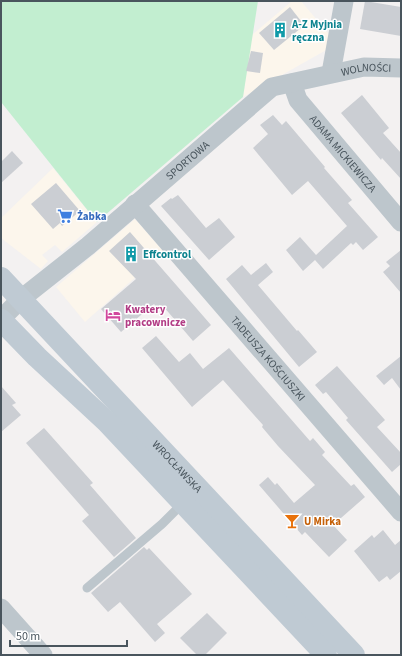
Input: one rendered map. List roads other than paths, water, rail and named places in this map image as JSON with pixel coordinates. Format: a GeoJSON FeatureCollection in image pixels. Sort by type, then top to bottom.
{"type":"FeatureCollection","features":[{"type":"Feature","properties":{"kind":"main road","name":"WROCŁAWSKA"},"geometry":{"type":"LineString","coordinates":[[1,278],[354,655]]}},
{"type":"Feature","properties":{"kind":"main road","name":"WROCŁAWSKA"},"geometry":{"type":"LineString","coordinates":[[1,319],[37,357],[107,422],[326,655]]}},
{"type":"Feature","properties":{"kind":"street"},"geometry":{"type":"LineString","coordinates":[[331,73],[344,1]]}},
{"type":"Feature","properties":{"kind":"street","name":"WOLNOŚCI"},"geometry":{"type":"LineString","coordinates":[[331,73],[364,67],[401,68]]}},
{"type":"Feature","properties":{"kind":"street","name":"SPORTOWA"},"geometry":{"type":"LineString","coordinates":[[1,319],[21,299],[88,246],[272,87],[331,73]]}},
{"type":"Feature","properties":{"kind":"street","name":"ADAMA MICKIEWICZA"},"geometry":{"type":"LineString","coordinates":[[292,83],[298,100],[401,222]]}},
{"type":"Feature","properties":{"kind":"street","name":"TADEUSZA KOŚCIUSZKI"},"geometry":{"type":"LineString","coordinates":[[135,204],[401,512]]}},
{"type":"Feature","properties":{"kind":"street"},"geometry":{"type":"LineString","coordinates":[[1,608],[43,655]]}},
{"type":"Feature","properties":{"kind":"lane"},"geometry":{"type":"LineString","coordinates":[[87,588],[162,524],[183,503]]}},
{"type":"Feature","properties":{"kind":"place","name":"A-Z Myjnia ręczna"},"geometry":{"type":"Point","coordinates":[280,30]}},
{"type":"Feature","properties":{"kind":"place","name":"Żabka"},"geometry":{"type":"Point","coordinates":[65,216]}},
{"type":"Feature","properties":{"kind":"place","name":"Effcontrol"},"geometry":{"type":"Point","coordinates":[131,254]}},
{"type":"Feature","properties":{"kind":"place","name":"Kwatery pracownicze"},"geometry":{"type":"Point","coordinates":[113,315]}},
{"type":"Feature","properties":{"kind":"place","name":"U Mirka"},"geometry":{"type":"Point","coordinates":[292,521]}}]}
